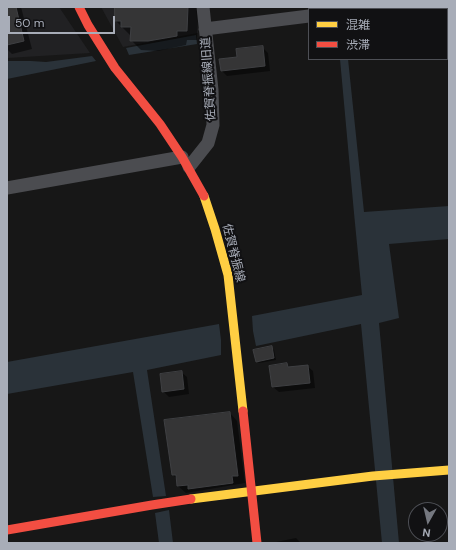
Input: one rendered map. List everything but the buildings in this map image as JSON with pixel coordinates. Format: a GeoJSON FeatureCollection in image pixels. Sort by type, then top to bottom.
{"type":"FeatureCollection","features":[{"type":"Feature","properties":{"kind":"main road","name":"佐賀脊振線"},"geometry":{"type":"LineString","coordinates":[[79,7],[115,68],[160,124],[186,162],[204,196],[215,229],[228,275],[257,543]]}},
{"type":"Feature","properties":{"kind":"main road"},"geometry":{"type":"LineString","coordinates":[[7,530],[152,505],[252,491],[373,476],[449,470]]}},
{"type":"Feature","properties":{"kind":"street","name":"佐賀脊振線旧道"},"geometry":{"type":"LineString","coordinates":[[186,162],[208,143],[213,125],[212,90],[203,7]]}},
{"type":"Feature","properties":{"kind":"street"},"geometry":{"type":"LineString","coordinates":[[376,8],[387,7]]}},
{"type":"Feature","properties":{"kind":"street"},"geometry":{"type":"LineString","coordinates":[[205,29],[308,16]]}},
{"type":"Feature","properties":{"kind":"street"},"geometry":{"type":"LineString","coordinates":[[7,188],[186,162]]}},
{"type":"Feature","properties":{"kind":"shaded area"},"geometry":{"type":"Polygon","coordinates":[[[7,7],[59,7],[90,53],[7,58],[7,7]]]}},
{"type":"Feature","properties":{"kind":"shaded area"},"geometry":{"type":"Polygon","coordinates":[[[101,7],[196,7],[198,33],[123,47],[101,7]]]}},
{"type":"Feature","properties":{"kind":"shaded area"},"geometry":{"type":"Polygon","coordinates":[[[196,35],[197,44],[129,55],[126,48],[196,35]]]}},
{"type":"Feature","properties":{"kind":"shaded area"},"geometry":{"type":"Polygon","coordinates":[[[92,56],[96,61],[7,79],[7,61],[46,62],[92,56]]]}},
{"type":"Feature","properties":{"kind":"shaded area"},"geometry":{"type":"Polygon","coordinates":[[[340,60],[348,60],[364,212],[449,206],[449,239],[389,244],[399,318],[379,323],[399,543],[382,543],[361,324],[256,346],[253,331],[252,316],[362,295],[340,60]]]}},
{"type":"Feature","properties":{"kind":"shaded area"},"geometry":{"type":"Polygon","coordinates":[[[219,324],[221,355],[147,370],[166,496],[153,497],[133,372],[7,394],[7,362],[219,324]]]}},
{"type":"Feature","properties":{"kind":"shaded area"},"geometry":{"type":"Polygon","coordinates":[[[169,510],[173,543],[159,543],[155,513],[169,510]]]}},
{"type":"Feature","properties":{"kind":"traffic: slow"},"geometry":{"type":"LineString","coordinates":[[204,196],[228,275],[243,411]]}},
{"type":"Feature","properties":{"kind":"traffic: slow"},"geometry":{"type":"LineString","coordinates":[[191,499],[373,476],[449,470]]}},
{"type":"Feature","properties":{"kind":"traffic: jam"},"geometry":{"type":"LineString","coordinates":[[79,7],[88,25],[115,68],[160,124],[182,157],[204,196]]}},
{"type":"Feature","properties":{"kind":"traffic: jam"},"geometry":{"type":"LineString","coordinates":[[243,411],[257,543]]}},
{"type":"Feature","properties":{"kind":"traffic: jam"},"geometry":{"type":"LineString","coordinates":[[7,530],[191,499]]}}]}
